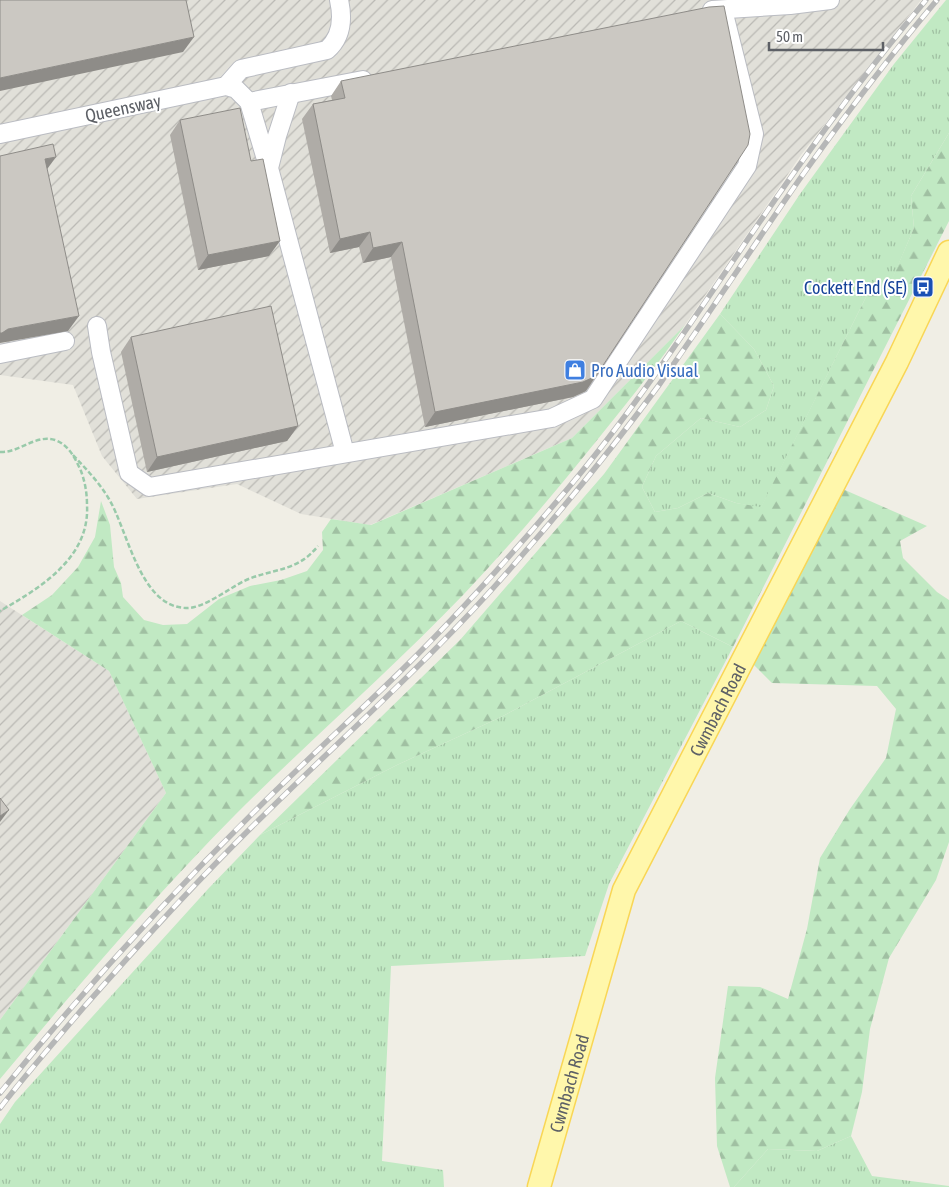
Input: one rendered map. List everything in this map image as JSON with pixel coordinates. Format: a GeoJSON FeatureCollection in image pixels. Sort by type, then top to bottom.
{"type":"FeatureCollection","features":[{"type":"Feature","properties":{"kind":"main road","name":"Cwmbach Road"},"geometry":{"type":"LineString","coordinates":[[539,1187],[624,890],[892,370],[949,252]]}},
{"type":"Feature","properties":{"kind":"street"},"geometry":{"type":"LineString","coordinates":[[339,0],[341,24],[334,44],[327,50],[241,69],[226,86],[236,89],[246,99],[269,168],[345,453]]}},
{"type":"Feature","properties":{"kind":"street"},"geometry":{"type":"LineString","coordinates":[[698,11],[790,5],[830,0]]}},
{"type":"Feature","properties":{"kind":"street"},"geometry":{"type":"LineString","coordinates":[[97,326],[101,352],[129,473],[149,487],[552,418],[593,399],[747,166],[754,134],[723,10]]}},
{"type":"Feature","properties":{"kind":"street"},"geometry":{"type":"LineString","coordinates":[[246,99],[375,78]]}},
{"type":"Feature","properties":{"kind":"street","name":"Queensway"},"geometry":{"type":"LineString","coordinates":[[0,134],[226,86]]}},
{"type":"Feature","properties":{"kind":"street"},"geometry":{"type":"LineString","coordinates":[[269,168],[291,93]]}},
{"type":"Feature","properties":{"kind":"street"},"geometry":{"type":"LineString","coordinates":[[0,354],[65,341]]}},
{"type":"Feature","properties":{"kind":"path"},"geometry":{"type":"LineString","coordinates":[[0,452],[20,449],[28,443],[49,439],[66,446],[96,480],[110,500],[150,587],[163,601],[176,607],[188,608],[202,604],[246,580],[296,565],[303,561],[318,546]]}},
{"type":"Feature","properties":{"kind":"path"},"geometry":{"type":"LineString","coordinates":[[0,611],[42,586],[64,565],[80,543],[87,521],[87,494],[83,478],[73,455]]}},
{"type":"Feature","properties":{"kind":"shaded area"},"geometry":{"type":"Polygon","coordinates":[[[0,0],[921,0],[801,155],[685,325],[572,438],[370,525],[301,514],[237,484],[137,499],[102,456],[73,385],[0,375],[0,0]]]}},
{"type":"Feature","properties":{"kind":"shaded area"},"geometry":{"type":"Polygon","coordinates":[[[0,601],[109,671],[166,793],[0,1020],[0,601]]]}},
{"type":"Feature","properties":{"kind":"green space"},"geometry":{"type":"Polygon","coordinates":[[[946,0],[949,0],[949,133],[911,196],[914,228],[891,282],[868,293],[761,508],[736,503],[708,493],[678,508],[655,512],[642,487],[656,456],[701,418],[740,427],[766,410],[774,386],[754,349],[720,314],[800,194],[894,64],[946,0]]]}},
{"type":"Feature","properties":{"kind":"green space"},"geometry":{"type":"Polygon","coordinates":[[[949,133],[949,221],[733,647],[681,621],[501,717],[397,765],[260,835],[460,640],[604,474],[720,314],[754,349],[774,386],[766,410],[740,427],[701,418],[656,456],[642,487],[655,512],[678,508],[708,493],[736,503],[761,507],[868,293],[891,281],[914,228],[911,196],[949,133]]]}},
{"type":"Feature","properties":{"kind":"green space"},"geometry":{"type":"Polygon","coordinates":[[[685,325],[649,375],[598,439],[495,560],[436,623],[263,787],[204,847],[115,944],[0,1079],[0,1020],[166,793],[109,671],[22,615],[52,595],[78,567],[95,537],[101,501],[110,525],[114,567],[121,583],[123,597],[144,620],[163,625],[187,624],[219,599],[250,586],[281,580],[307,571],[323,550],[322,532],[331,519],[371,525],[572,438],[685,325]]]}},
{"type":"Feature","properties":{"kind":"green space"},"geometry":{"type":"Polygon","coordinates":[[[838,487],[927,526],[900,541],[903,558],[937,592],[949,600],[949,842],[936,880],[889,958],[870,1029],[862,1092],[851,1136],[817,1151],[768,1149],[734,1187],[730,1187],[717,1146],[715,1078],[728,986],[760,987],[788,999],[807,929],[820,858],[850,809],[886,758],[896,709],[877,686],[772,683],[749,660],[838,487]]]}},
{"type":"Feature","properties":{"kind":"green space"},"geometry":{"type":"Polygon","coordinates":[[[681,621],[733,647],[609,884],[585,956],[391,966],[382,1161],[443,1170],[444,1187],[0,1187],[0,1124],[15,1102],[208,889],[260,835],[397,765],[501,717],[681,621]]]}},
{"type":"Feature","properties":{"kind":"green space"},"geometry":{"type":"Polygon","coordinates":[[[851,1136],[872,1176],[949,1187],[734,1187],[768,1149],[817,1151],[851,1136]]]}},
{"type":"Feature","properties":{"kind":"building"},"geometry":{"type":"Polygon","coordinates":[[[0,0],[186,0],[194,37],[0,78],[0,0]]]}},
{"type":"Feature","properties":{"kind":"building"},"geometry":{"type":"Polygon","coordinates":[[[724,6],[750,134],[748,145],[596,376],[583,382],[435,412],[402,242],[373,248],[370,232],[340,239],[313,104],[345,98],[341,81],[709,7],[724,6]]]}},
{"type":"Feature","properties":{"kind":"building"},"geometry":{"type":"Polygon","coordinates":[[[240,108],[251,161],[263,159],[280,241],[208,255],[180,120],[240,108]]]}},
{"type":"Feature","properties":{"kind":"building"},"geometry":{"type":"Polygon","coordinates":[[[53,144],[56,157],[45,159],[79,316],[8,329],[0,333],[0,156],[53,144]]]}},
{"type":"Feature","properties":{"kind":"building"},"geometry":{"type":"Polygon","coordinates":[[[271,306],[298,426],[157,457],[131,337],[271,306]]]}},
{"type":"Feature","properties":{"kind":"building"},"geometry":{"type":"Polygon","coordinates":[[[0,798],[9,810],[0,816],[0,798]]]}},
{"type":"Feature","properties":{"kind":"railway"},"geometry":{"type":"LineString","coordinates":[[0,1093],[92,983],[189,878],[256,810],[436,636],[524,540],[582,472],[649,383],[826,128],[926,0]]}},
{"type":"Feature","properties":{"kind":"railway"},"geometry":{"type":"LineString","coordinates":[[0,1108],[84,1007],[217,861],[457,627],[554,518],[659,385],[781,206],[849,111],[937,0]]}},
{"type":"Feature","properties":{"kind":"place","name":"Cockett End (SE)"},"geometry":{"type":"Point","coordinates":[923,287]}},
{"type":"Feature","properties":{"kind":"place","name":"Pro Audio Visual"},"geometry":{"type":"Point","coordinates":[575,370]}}]}
